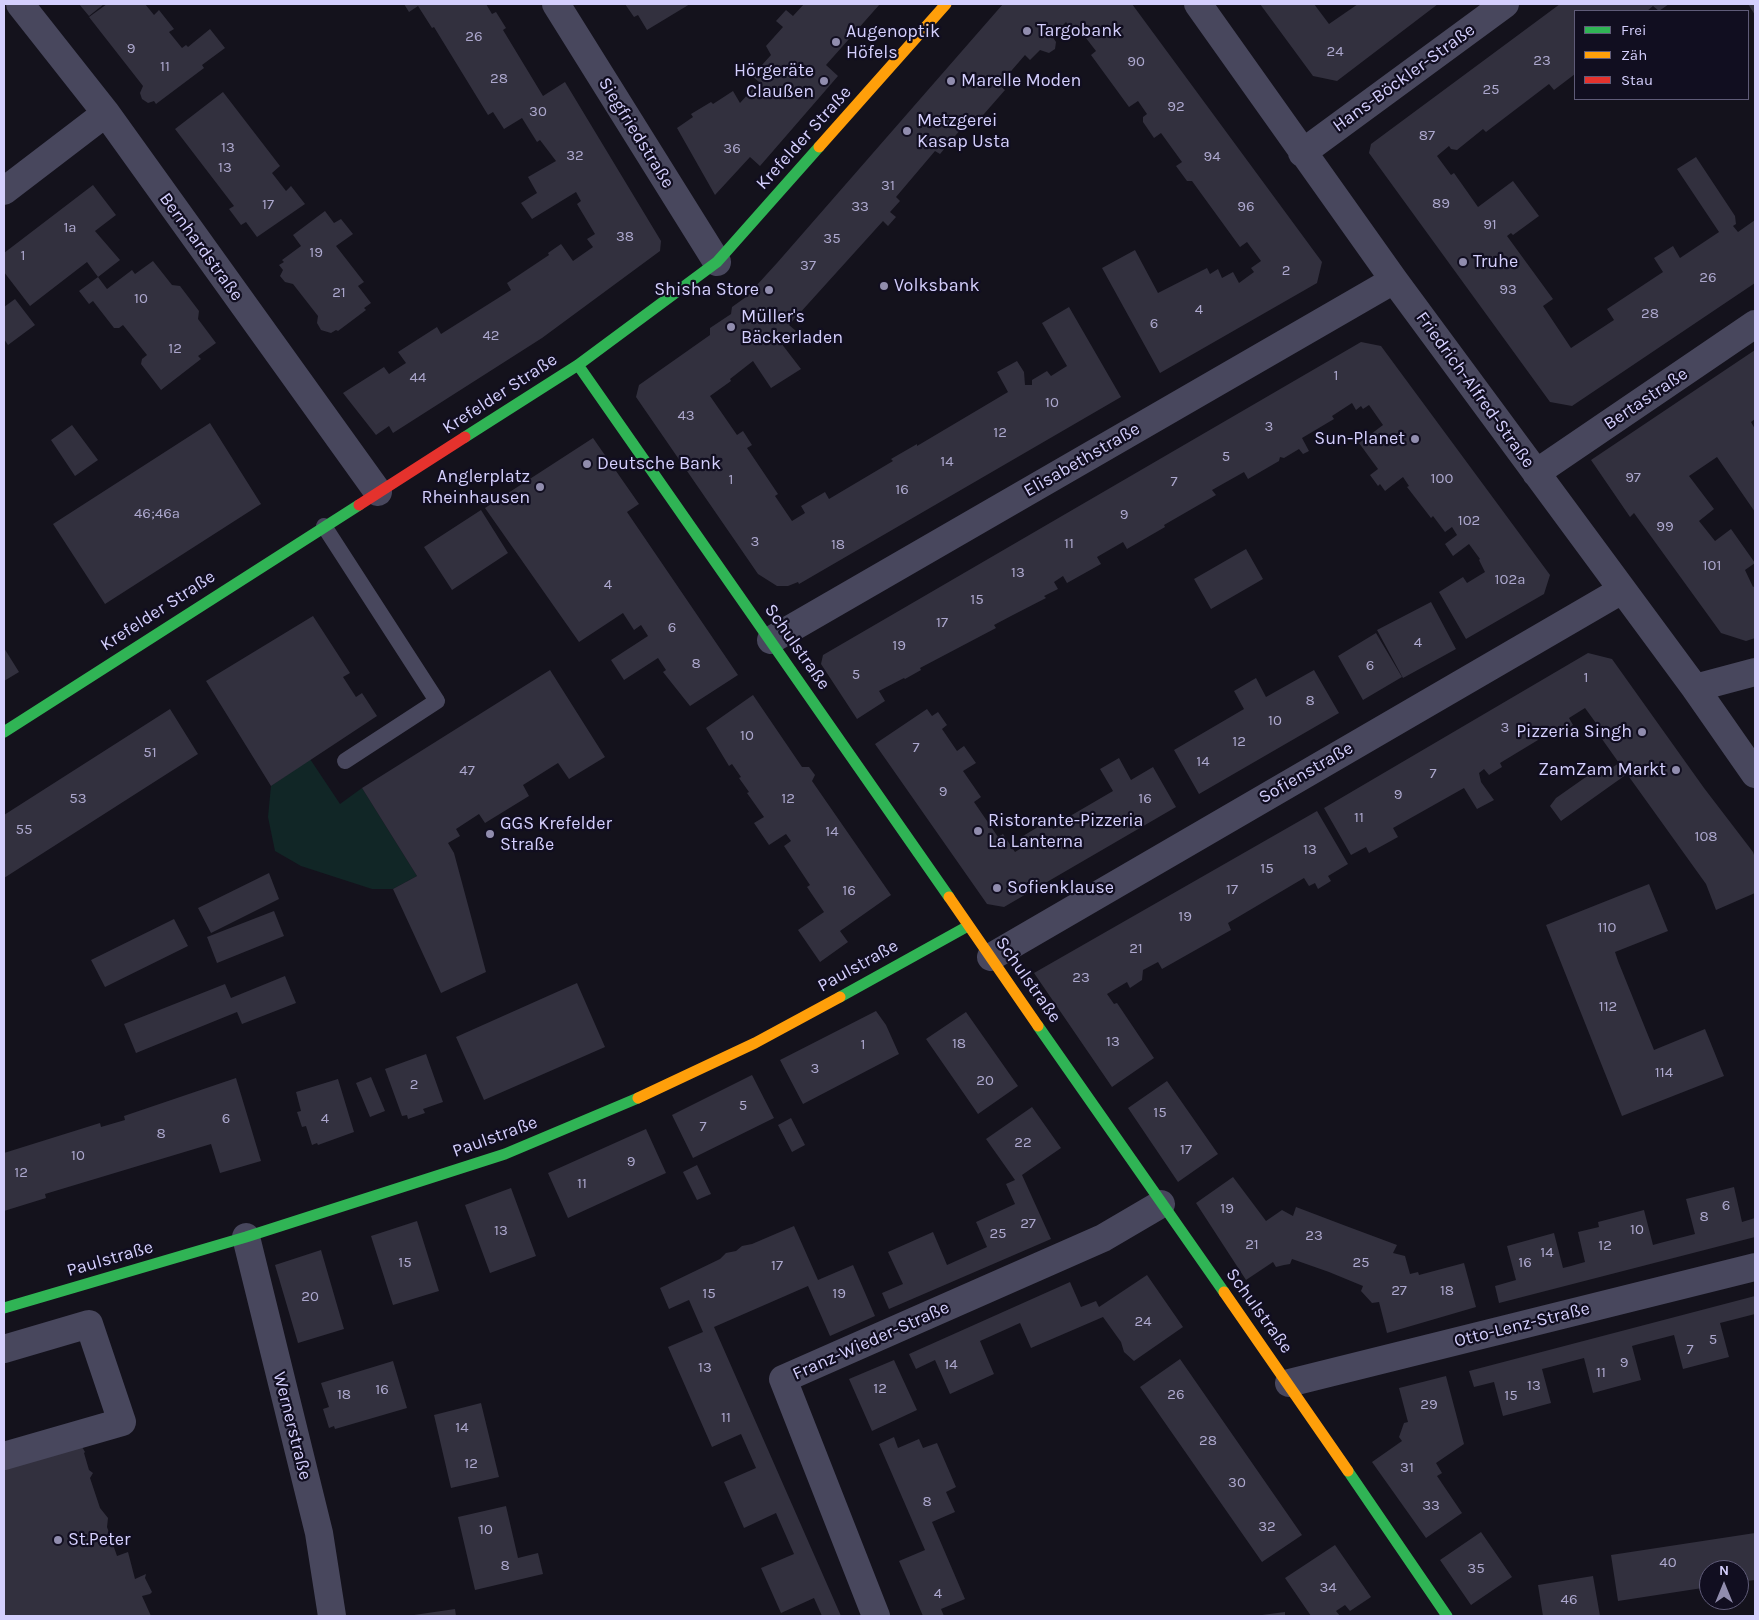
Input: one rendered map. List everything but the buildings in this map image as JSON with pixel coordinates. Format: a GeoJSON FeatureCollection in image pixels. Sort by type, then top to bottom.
{"type":"FeatureCollection","features":[{"type":"Feature","properties":{"kind":"street","name":"Bernhardstraße"},"geometry":{"type":"LineString","coordinates":[[20,4],[106,113],[378,492]]}},
{"type":"Feature","properties":{"kind":"street","name":"Siegfriedstraße"},"geometry":{"type":"LineString","coordinates":[[556,4],[717,262]]}},
{"type":"Feature","properties":{"kind":"street","name":"Krefelder Straße"},"geometry":{"type":"LineString","coordinates":[[4,732],[578,365],[717,262],[946,4]]}},
{"type":"Feature","properties":{"kind":"street","name":"Friedrich-Alfred-Straße"},"geometry":{"type":"LineString","coordinates":[[1198,4],[1302,153],[1695,688],[1755,774]]}},
{"type":"Feature","properties":{"kind":"street","name":"Hans-Böckler-Straße"},"geometry":{"type":"LineString","coordinates":[[1302,153],[1505,4]]}},
{"type":"Feature","properties":{"kind":"street"},"geometry":{"type":"LineString","coordinates":[[4,191],[106,113]]}},
{"type":"Feature","properties":{"kind":"street","name":"Elisabethstraße"},"geometry":{"type":"LineString","coordinates":[[771,640],[1394,280]]}},
{"type":"Feature","properties":{"kind":"street","name":"Bertastraße"},"geometry":{"type":"LineString","coordinates":[[1536,474],[1755,324]]}},
{"type":"Feature","properties":{"kind":"street","name":"Schulstraße"},"geometry":{"type":"LineString","coordinates":[[578,365],[771,640],[1161,1204],[1289,1383],[1447,1616]]}},
{"type":"Feature","properties":{"kind":"street","name":"Sofienstraße"},"geometry":{"type":"LineString","coordinates":[[991,957],[1622,590]]}},
{"type":"Feature","properties":{"kind":"street"},"geometry":{"type":"LineString","coordinates":[[1695,688],[1755,672]]}},
{"type":"Feature","properties":{"kind":"street","name":"Paulstraße"},"geometry":{"type":"LineString","coordinates":[[4,1308],[246,1237],[505,1154],[630,1102],[755,1044],[968,926]]}},
{"type":"Feature","properties":{"kind":"street","name":"Franz-Wieder-Straße"},"geometry":{"type":"LineString","coordinates":[[876,1616],[783,1379],[1103,1238],[1161,1204]]}},
{"type":"Feature","properties":{"kind":"street","name":"Wernerstraße"},"geometry":{"type":"LineString","coordinates":[[246,1237],[318,1534],[332,1616]]}},
{"type":"Feature","properties":{"kind":"street","name":"Otto-Lenz-Straße"},"geometry":{"type":"LineString","coordinates":[[1289,1383],[1755,1267]]}},
{"type":"Feature","properties":{"kind":"street"},"geometry":{"type":"LineString","coordinates":[[4,1349],[89,1324],[122,1422],[4,1456]]}},
{"type":"Feature","properties":{"kind":"lane"},"geometry":{"type":"LineString","coordinates":[[324,526],[437,701],[345,761]]}},
{"type":"Feature","properties":{"kind":"green space"},"geometry":{"type":"Polygon","coordinates":[[[310,759],[340,804],[362,788],[417,876],[393,889],[372,889],[301,866],[275,851],[268,817],[271,786],[310,759]]]}},
{"type":"Feature","properties":{"kind":"traffic: fast"},"geometry":{"type":"LineString","coordinates":[[465,437],[578,365],[717,262],[819,147]]}},
{"type":"Feature","properties":{"kind":"traffic: fast"},"geometry":{"type":"LineString","coordinates":[[578,365],[949,897]]}},
{"type":"Feature","properties":{"kind":"traffic: fast"},"geometry":{"type":"LineString","coordinates":[[4,732],[359,505]]}},
{"type":"Feature","properties":{"kind":"traffic: fast"},"geometry":{"type":"LineString","coordinates":[[840,997],[968,926]]}},
{"type":"Feature","properties":{"kind":"traffic: fast"},"geometry":{"type":"LineString","coordinates":[[1038,1026],[1224,1292]]}},
{"type":"Feature","properties":{"kind":"traffic: fast"},"geometry":{"type":"LineString","coordinates":[[4,1308],[246,1237],[505,1154],[638,1098]]}},
{"type":"Feature","properties":{"kind":"traffic: fast"},"geometry":{"type":"LineString","coordinates":[[1348,1471],[1447,1616]]}},
{"type":"Feature","properties":{"kind":"traffic: slow"},"geometry":{"type":"LineString","coordinates":[[819,147],[946,4]]}},
{"type":"Feature","properties":{"kind":"traffic: slow"},"geometry":{"type":"LineString","coordinates":[[949,897],[1038,1026]]}},
{"type":"Feature","properties":{"kind":"traffic: slow"},"geometry":{"type":"LineString","coordinates":[[638,1098],[755,1043],[840,997]]}},
{"type":"Feature","properties":{"kind":"traffic: slow"},"geometry":{"type":"LineString","coordinates":[[1224,1292],[1348,1471]]}},
{"type":"Feature","properties":{"kind":"traffic: jam"},"geometry":{"type":"LineString","coordinates":[[359,505],[465,437]]}},
{"type":"Feature","properties":{"kind":"place","name":"Targobank"},"geometry":{"type":"Point","coordinates":[1027,31]}},
{"type":"Feature","properties":{"kind":"place","name":"Augenoptik Höfels"},"geometry":{"type":"Point","coordinates":[836,42]}},
{"type":"Feature","properties":{"kind":"place","name":"Hörgeräte Claußen"},"geometry":{"type":"Point","coordinates":[824,81]}},
{"type":"Feature","properties":{"kind":"place","name":"Marelle Moden"},"geometry":{"type":"Point","coordinates":[951,81]}},
{"type":"Feature","properties":{"kind":"place","name":"Metzgerei Kasap Usta"},"geometry":{"type":"Point","coordinates":[907,131]}},
{"type":"Feature","properties":{"kind":"place","name":"Truhe"},"geometry":{"type":"Point","coordinates":[1463,262]}},
{"type":"Feature","properties":{"kind":"place","name":"Volksbank"},"geometry":{"type":"Point","coordinates":[884,286]}},
{"type":"Feature","properties":{"kind":"place","name":"Shisha Store"},"geometry":{"type":"Point","coordinates":[769,290]}},
{"type":"Feature","properties":{"kind":"place","name":"Müller's Bäckerladen"},"geometry":{"type":"Point","coordinates":[731,327]}},
{"type":"Feature","properties":{"kind":"place","name":"Sun-Planet"},"geometry":{"type":"Point","coordinates":[1415,439]}},
{"type":"Feature","properties":{"kind":"place","name":"Deutsche Bank"},"geometry":{"type":"Point","coordinates":[587,464]}},
{"type":"Feature","properties":{"kind":"place","name":"Anglerplatz Rheinhausen"},"geometry":{"type":"Point","coordinates":[540,487]}},
{"type":"Feature","properties":{"kind":"place","name":"Pizzeria Singh"},"geometry":{"type":"Point","coordinates":[1642,732]}},
{"type":"Feature","properties":{"kind":"place","name":"ZamZam Markt"},"geometry":{"type":"Point","coordinates":[1676,770]}},
{"type":"Feature","properties":{"kind":"place","name":"Ristorante-Pizzeria La Lanterna"},"geometry":{"type":"Point","coordinates":[978,831]}},
{"type":"Feature","properties":{"kind":"place","name":"GGS Krefelder Straße"},"geometry":{"type":"Point","coordinates":[490,834]}},
{"type":"Feature","properties":{"kind":"place","name":"Sofienklause"},"geometry":{"type":"Point","coordinates":[997,888]}},
{"type":"Feature","properties":{"kind":"place","name":"St.Peter"},"geometry":{"type":"Point","coordinates":[58,1540]}}]}
